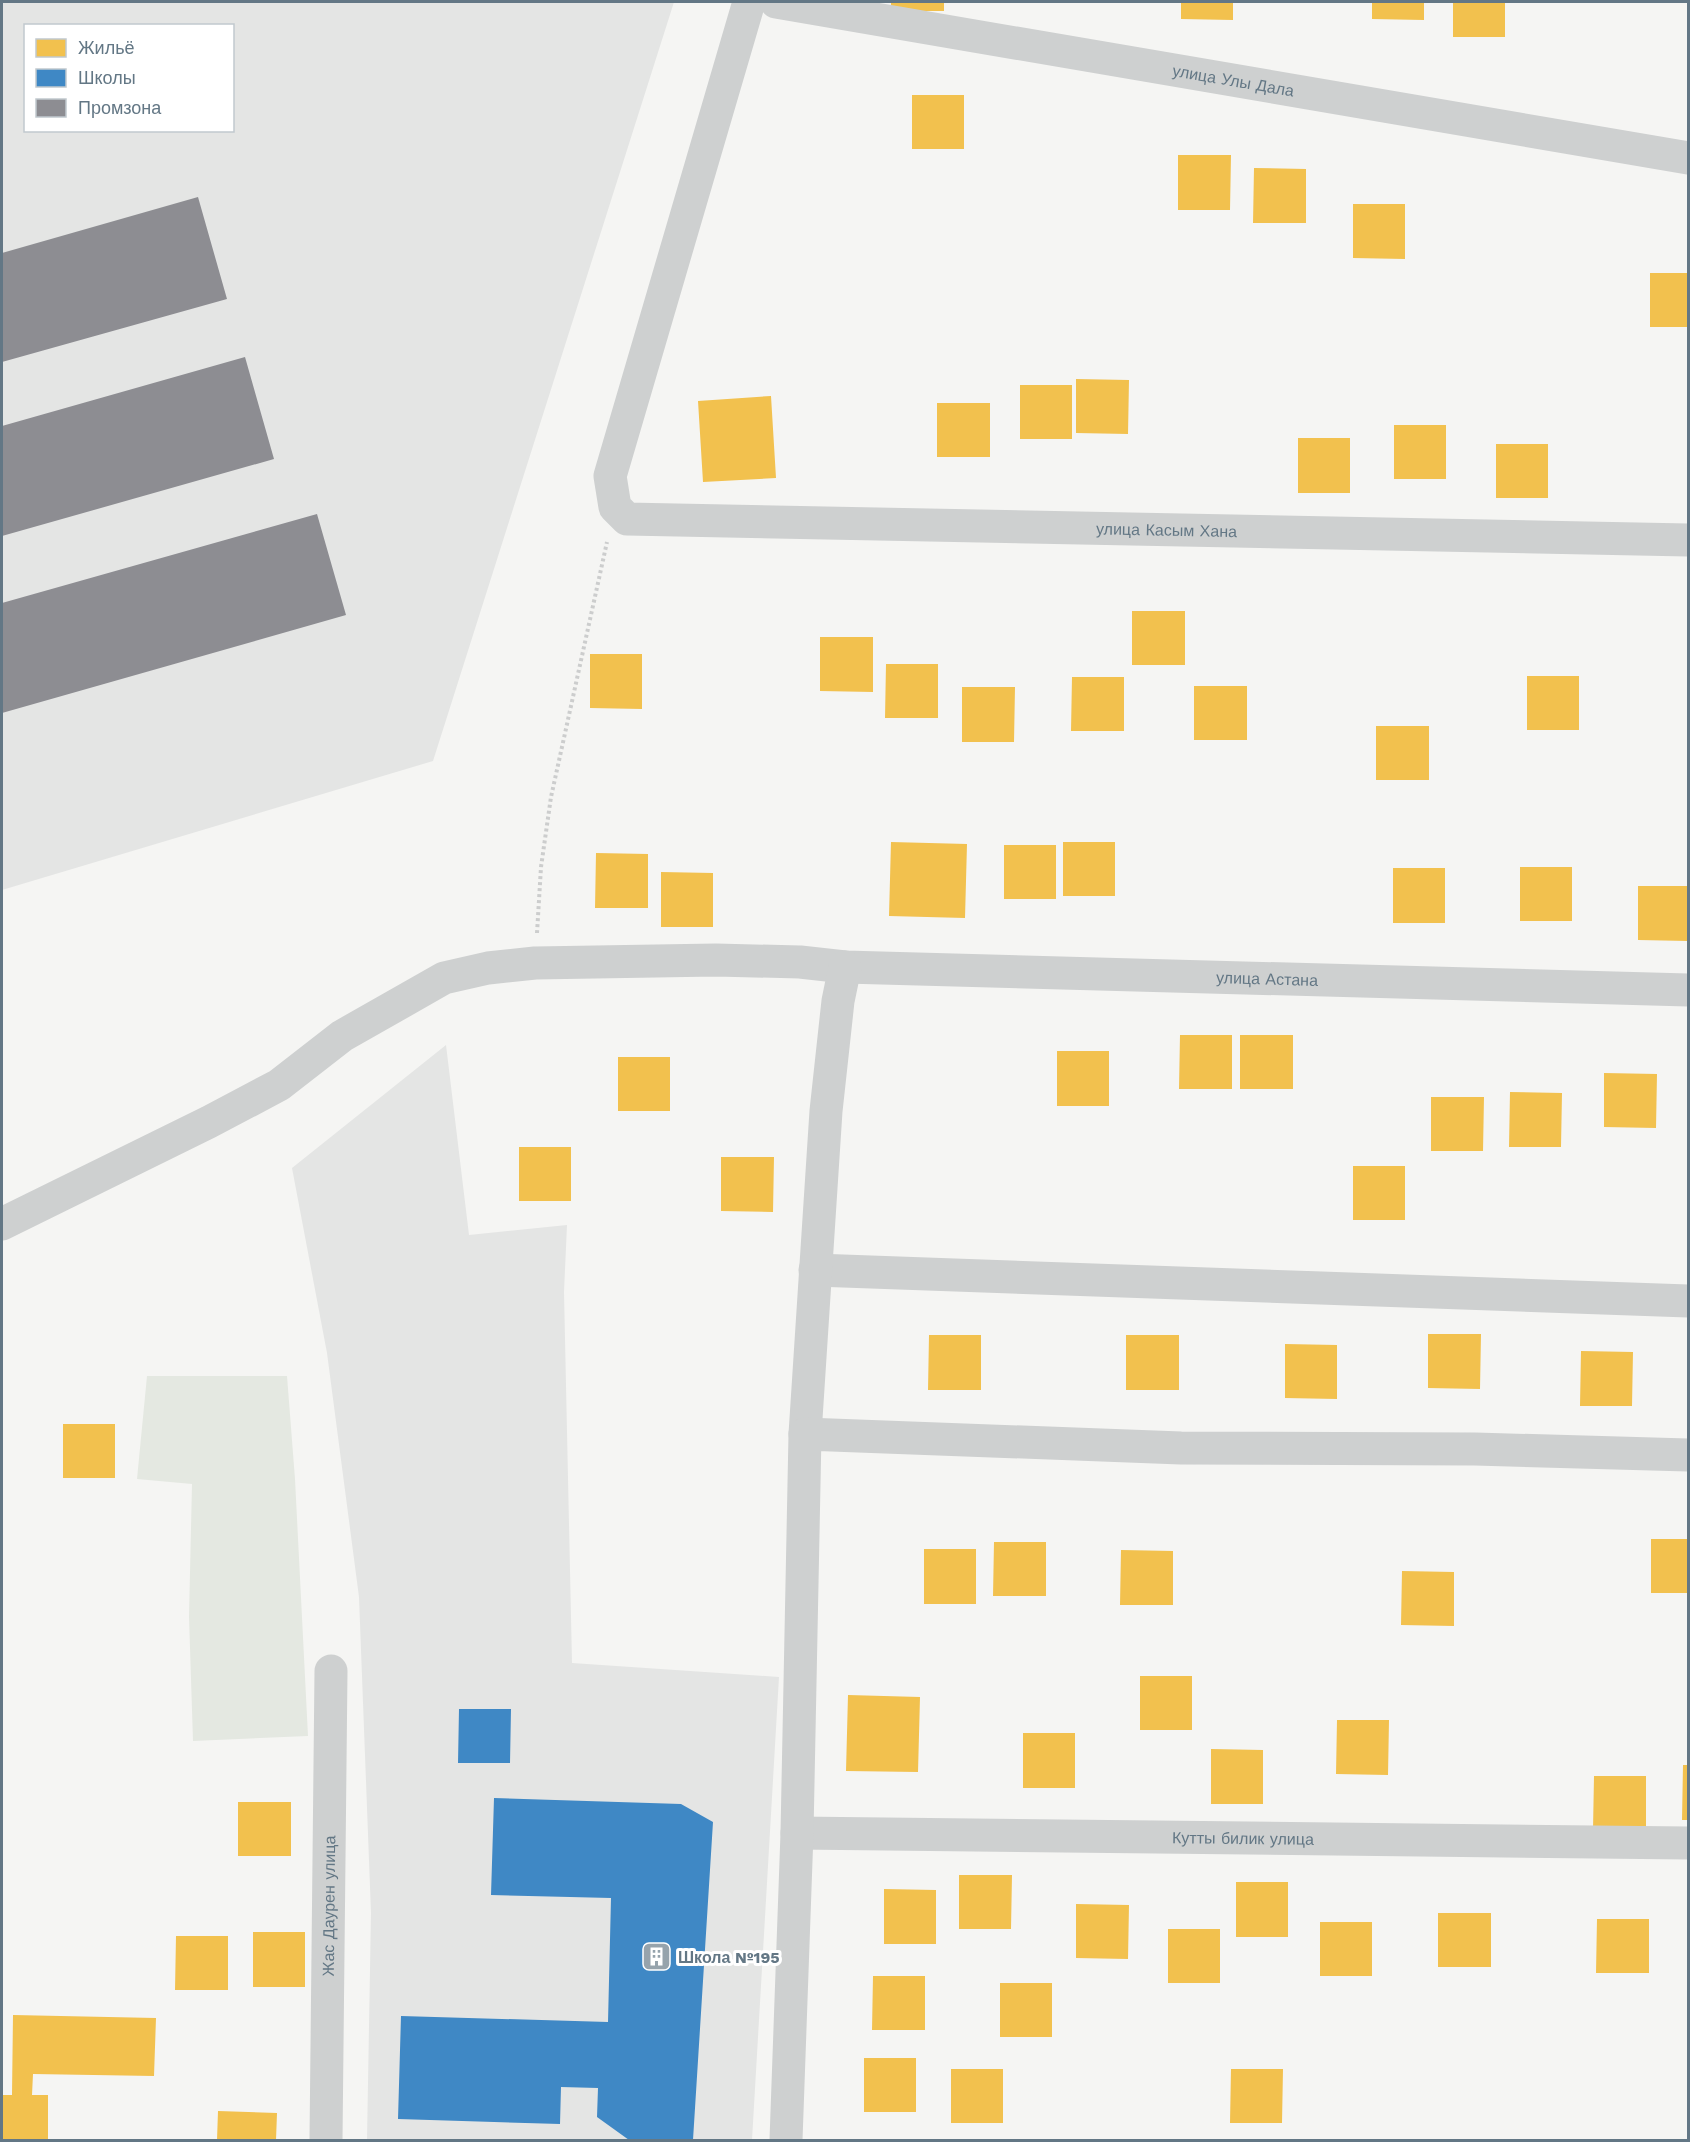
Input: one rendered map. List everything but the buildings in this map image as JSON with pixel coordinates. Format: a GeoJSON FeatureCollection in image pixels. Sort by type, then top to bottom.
{"type":"FeatureCollection","features":[{"type":"Feature","properties":{"kind":"street"},"geometry":{"type":"LineString","coordinates":[[615,507],[610,476],[749,2]]}},
{"type":"Feature","properties":{"kind":"street","name":"улица Улы Дала"},"geometry":{"type":"LineString","coordinates":[[776,2],[1689,158]]}},
{"type":"Feature","properties":{"kind":"street","name":"улица Касым Хана"},"geometry":{"type":"LineString","coordinates":[[615,507],[627,519],[644,520],[1689,540]]}},
{"type":"Feature","properties":{"kind":"street","name":"улица Астана"},"geometry":{"type":"LineString","coordinates":[[2,1224],[279,1085],[342,1036],[444,978],[488,968],[535,963],[716,960],[800,962],[845,967],[1689,990]]}},
{"type":"Feature","properties":{"kind":"street"},"geometry":{"type":"LineString","coordinates":[[786,2140],[797,1833],[805,1434],[826,1111],[838,1001],[845,967]]}},
{"type":"Feature","properties":{"kind":"street"},"geometry":{"type":"LineString","coordinates":[[815,1270],[1689,1301]]}},
{"type":"Feature","properties":{"kind":"street"},"geometry":{"type":"LineString","coordinates":[[805,1434],[1181,1448],[1475,1449],[1689,1455]]}},
{"type":"Feature","properties":{"kind":"street","name":"Жас Даурен улица"},"geometry":{"type":"LineString","coordinates":[[326,2140],[331,1671]]}},
{"type":"Feature","properties":{"kind":"street","name":"Кутты билик улица"},"geometry":{"type":"LineString","coordinates":[[797,1833],[1689,1843]]}},
{"type":"Feature","properties":{"kind":"path"},"geometry":{"type":"LineString","coordinates":[[535,963],[541,867],[551,797],[615,507]]}},
{"type":"Feature","properties":{"kind":"shaded area"},"geometry":{"type":"Polygon","coordinates":[[[2,2],[674,2],[433,761],[2,890],[2,2]]]}},
{"type":"Feature","properties":{"kind":"shaded area"},"geometry":{"type":"Polygon","coordinates":[[[446,1045],[469,1235],[567,1225],[564,1292],[572,1663],[779,1677],[752,2140],[367,2140],[371,1913],[359,1597],[327,1353],[292,1168],[446,1045]]]}},
{"type":"Feature","properties":{"kind":"shaded area"},"geometry":{"type":"Polygon","coordinates":[[[147,1376],[287,1376],[295,1479],[308,1736],[193,1741],[189,1617],[192,1484],[137,1479],[147,1376]]]}},
{"type":"Feature","properties":{"kind":"place","name":"Школа №195"},"geometry":{"type":"Point","coordinates":[657,1957]}}]}
